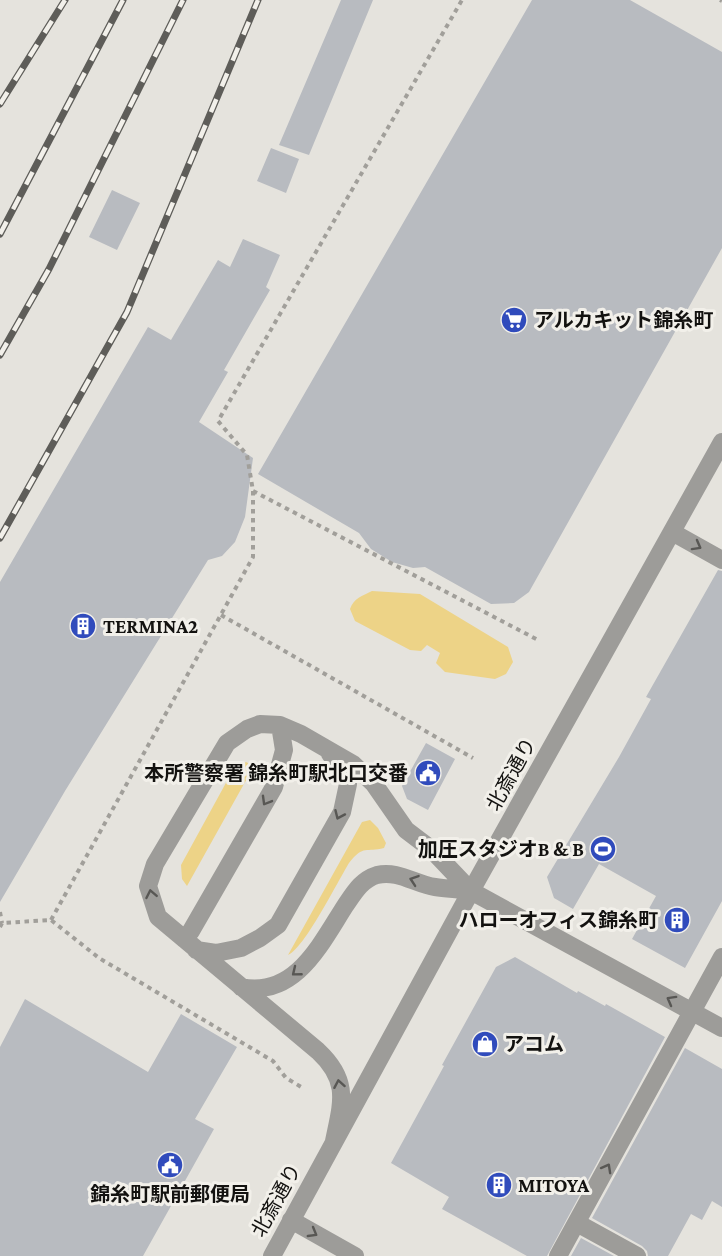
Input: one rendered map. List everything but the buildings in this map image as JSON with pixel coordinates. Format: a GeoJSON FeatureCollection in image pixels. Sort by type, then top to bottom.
{"type":"FeatureCollection","features":[{"type":"Feature","properties":{"kind":"street","name":"北斎通り"},"geometry":{"type":"LineString","coordinates":[[272,1256],[471,891],[722,442]]}},
{"type":"Feature","properties":{"kind":"street"},"geometry":{"type":"LineString","coordinates":[[672,532],[722,560]]}},
{"type":"Feature","properties":{"kind":"street"},"geometry":{"type":"LineString","coordinates":[[334,1141],[342,1102],[339,1076],[318,1051],[158,917],[148,886],[155,864],[227,743],[247,729],[260,724],[280,725],[353,764],[374,784],[406,830],[431,849],[471,891],[722,1028]]}},
{"type":"Feature","properties":{"kind":"street"},"geometry":{"type":"LineString","coordinates":[[190,945],[191,931],[274,787],[284,750],[280,725]]}},
{"type":"Feature","properties":{"kind":"street"},"geometry":{"type":"LineString","coordinates":[[190,945],[216,953],[241,948],[278,925],[342,812],[348,784],[342,768],[323,746]]}},
{"type":"Feature","properties":{"kind":"street"},"geometry":{"type":"LineString","coordinates":[[241,987],[254,990],[268,988],[281,984],[301,969],[316,951],[357,888],[368,879],[379,875],[395,874],[433,887],[471,891]]}},
{"type":"Feature","properties":{"kind":"street"},"geometry":{"type":"LineString","coordinates":[[558,1256],[722,957]]}},
{"type":"Feature","properties":{"kind":"street"},"geometry":{"type":"LineString","coordinates":[[291,1220],[354,1256]]}},
{"type":"Feature","properties":{"kind":"street"},"geometry":{"type":"LineString","coordinates":[[577,1223],[637,1256]]}},
{"type":"Feature","properties":{"kind":"path"},"geometry":{"type":"LineString","coordinates":[[51,920],[253,557],[253,491],[247,456],[218,421],[462,0]]}},
{"type":"Feature","properties":{"kind":"path"},"geometry":{"type":"LineString","coordinates":[[253,491],[540,641]]}},
{"type":"Feature","properties":{"kind":"path"},"geometry":{"type":"LineString","coordinates":[[221,615],[473,758]]}},
{"type":"Feature","properties":{"kind":"path"},"geometry":{"type":"LineString","coordinates":[[0,912],[1,925],[51,920],[99,958],[273,1061],[286,1078],[303,1088]]}},
{"type":"Feature","properties":{"kind":"shaded area"},"geometry":{"type":"Polygon","coordinates":[[[372,591],[420,594],[508,647],[513,662],[506,674],[495,679],[445,672],[436,663],[440,653],[427,645],[421,651],[410,650],[355,621],[350,609],[352,605],[372,591]]]}},
{"type":"Feature","properties":{"kind":"shaded area"},"geometry":{"type":"Polygon","coordinates":[[[246,762],[254,766],[187,886],[182,879],[181,865],[233,770],[246,762]]]}},
{"type":"Feature","properties":{"kind":"shaded area"},"geometry":{"type":"Polygon","coordinates":[[[370,820],[378,828],[386,843],[384,848],[365,850],[354,857],[303,941],[288,955],[362,822],[370,820]]]}},
{"type":"Feature","properties":{"kind":"railway"},"geometry":{"type":"LineString","coordinates":[[0,104],[65,0]]}},
{"type":"Feature","properties":{"kind":"railway"},"geometry":{"type":"LineString","coordinates":[[0,234],[123,0]]}},
{"type":"Feature","properties":{"kind":"railway"},"geometry":{"type":"LineString","coordinates":[[0,355],[49,269],[183,0]]}},
{"type":"Feature","properties":{"kind":"railway"},"geometry":{"type":"LineString","coordinates":[[0,538],[127,312],[258,0]]}},
{"type":"Feature","properties":{"kind":"place","name":"アルカキット錦糸町"},"geometry":{"type":"Point","coordinates":[514,320]}},
{"type":"Feature","properties":{"kind":"place","name":"TERMINA2"},"geometry":{"type":"Point","coordinates":[83,626]}},
{"type":"Feature","properties":{"kind":"place","name":"本所警察署 錦糸町駅北口交番"},"geometry":{"type":"Point","coordinates":[428,773]}},
{"type":"Feature","properties":{"kind":"place","name":"加圧スタジオB & B"},"geometry":{"type":"Point","coordinates":[603,849]}},
{"type":"Feature","properties":{"kind":"place","name":"ハローオフィス錦糸町"},"geometry":{"type":"Point","coordinates":[677,920]}},
{"type":"Feature","properties":{"kind":"place","name":"アコム"},"geometry":{"type":"Point","coordinates":[485,1044]}},
{"type":"Feature","properties":{"kind":"place","name":"錦糸町駅前郵便局"},"geometry":{"type":"Point","coordinates":[170,1165]}},
{"type":"Feature","properties":{"kind":"place","name":"MITOYA"},"geometry":{"type":"Point","coordinates":[499,1185]}}]}
